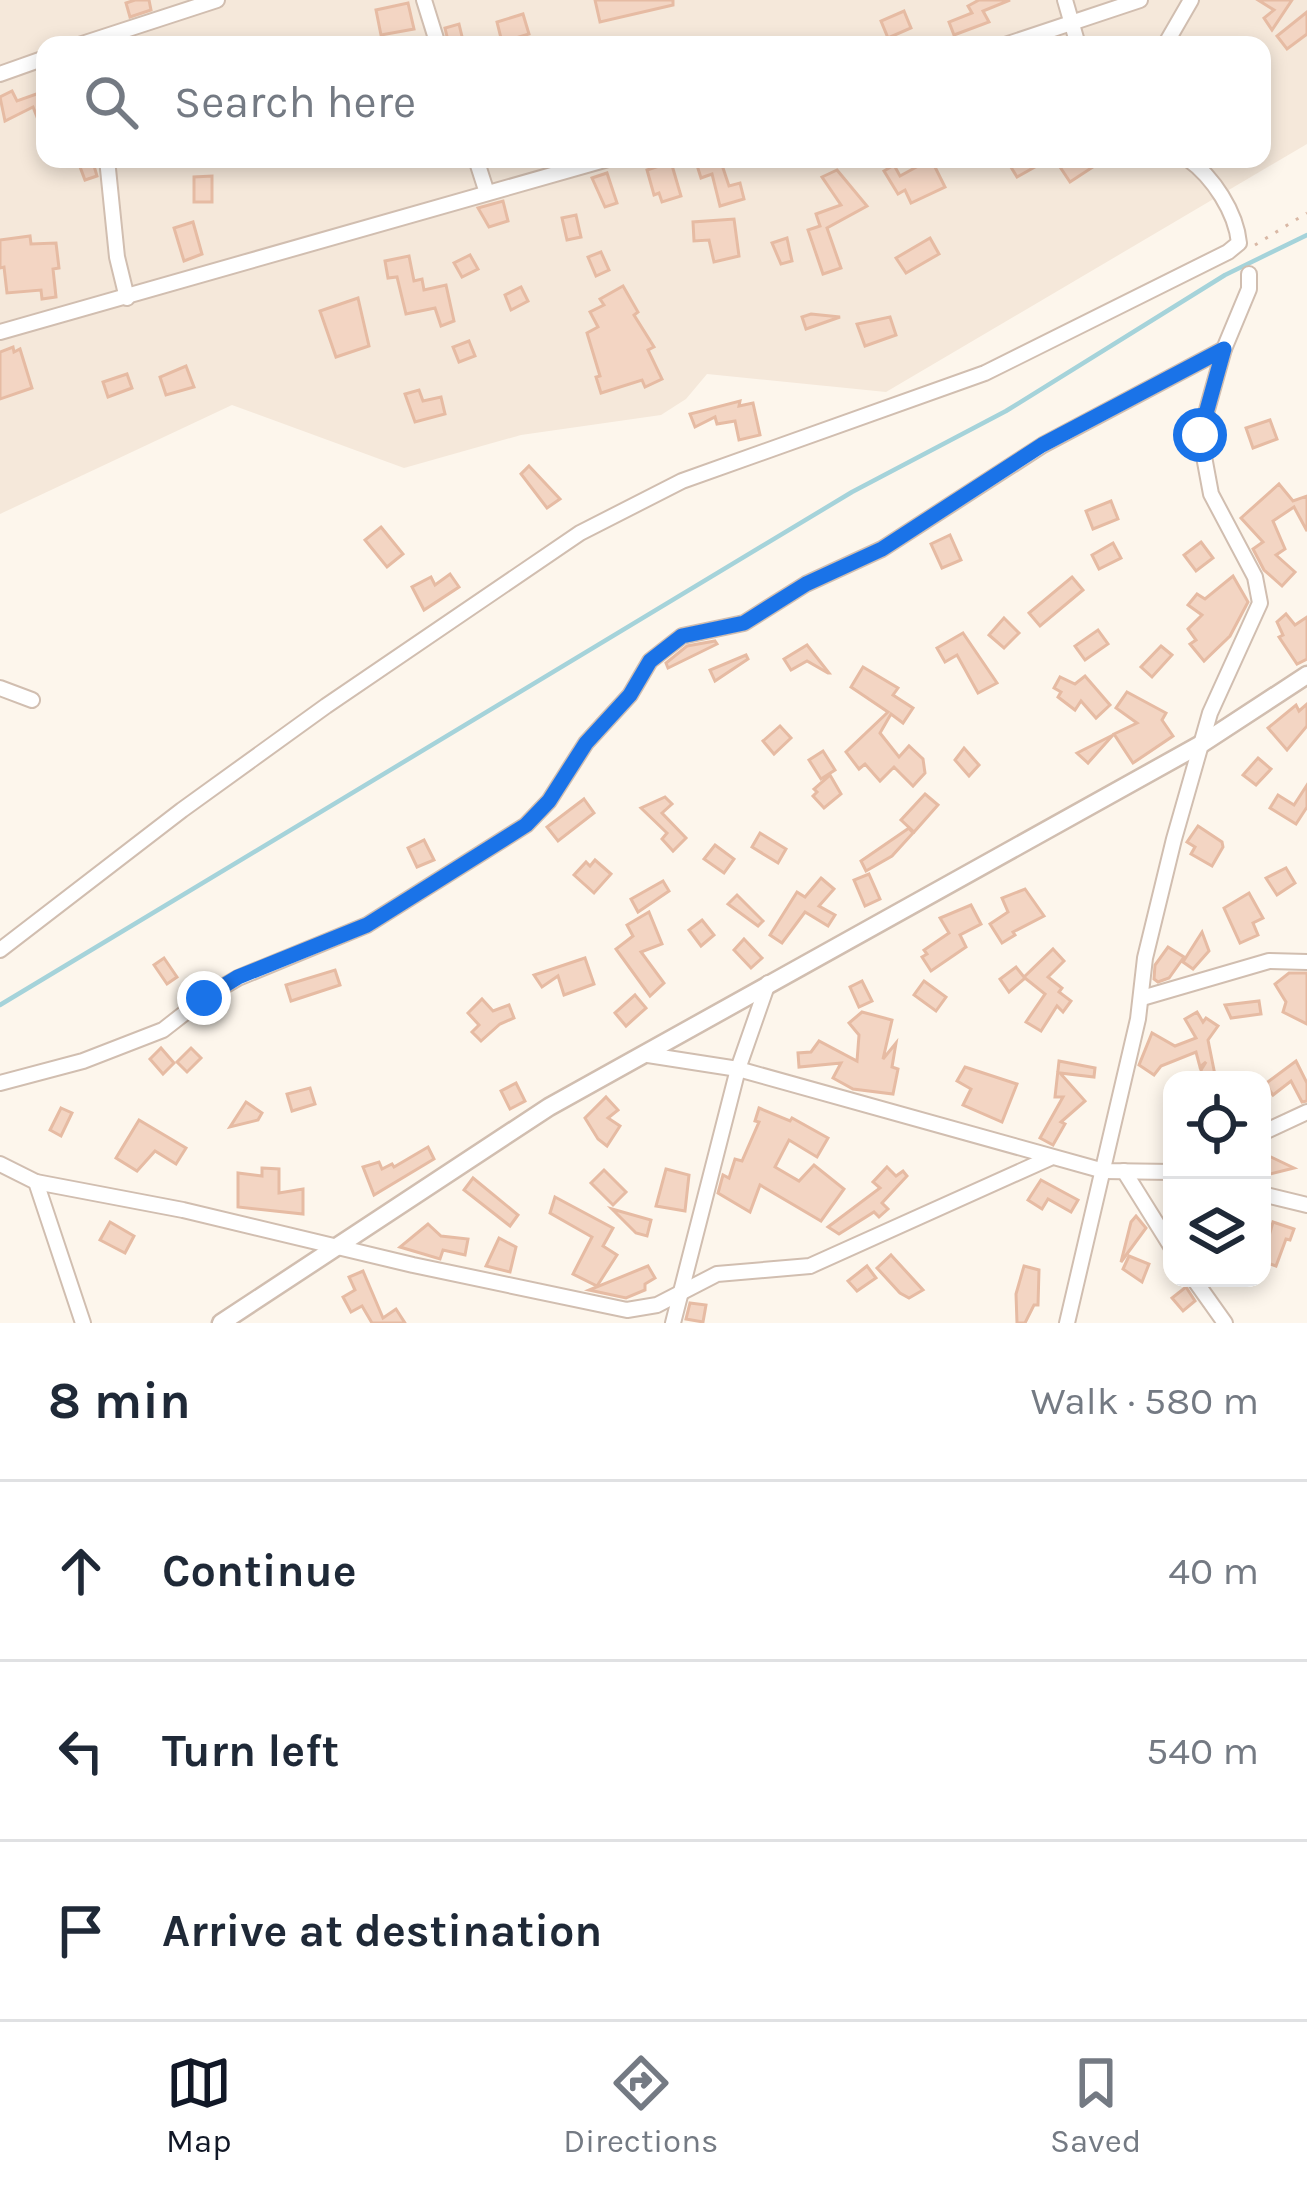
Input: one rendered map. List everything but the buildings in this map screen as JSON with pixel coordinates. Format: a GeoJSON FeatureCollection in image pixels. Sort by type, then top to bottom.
{"type":"FeatureCollection","features":[{"type":"Feature","properties":{"kind":"street"},"geometry":{"type":"LineString","coordinates":[[107,36],[217,0]]}},
{"type":"Feature","properties":{"kind":"street"},"geometry":{"type":"LineString","coordinates":[[424,0],[436,36]]}},
{"type":"Feature","properties":{"kind":"street"},"geometry":{"type":"LineString","coordinates":[[1065,0],[1075,36]]}},
{"type":"Feature","properties":{"kind":"street"},"geometry":{"type":"LineString","coordinates":[[1032,36],[1140,0]]}},
{"type":"Feature","properties":{"kind":"street"},"geometry":{"type":"LineString","coordinates":[[1170,36],[1191,0]]}},
{"type":"Feature","properties":{"kind":"street"},"geometry":{"type":"LineString","coordinates":[[0,60],[16,69]]}},
{"type":"Feature","properties":{"kind":"street"},"geometry":{"type":"LineString","coordinates":[[0,74],[36,61]]}},
{"type":"Feature","properties":{"kind":"street"},"geometry":{"type":"LineString","coordinates":[[108,168],[117,257],[128,298]]}},
{"type":"Feature","properties":{"kind":"street"},"geometry":{"type":"LineString","coordinates":[[479,168],[487,193]]}},
{"type":"Feature","properties":{"kind":"street"},"geometry":{"type":"LineString","coordinates":[[0,332],[576,168]]}},
{"type":"Feature","properties":{"kind":"street"},"geometry":{"type":"LineString","coordinates":[[0,950],[290,732],[580,533],[682,481],[985,374],[1239,243],[1238,231],[1213,182],[1198,168]]}},
{"type":"Feature","properties":{"kind":"street"},"geometry":{"type":"LineString","coordinates":[[1067,1323],[1174,839],[1210,713],[1260,603],[1261,593],[1211,494],[1200,435],[1224,349],[1250,289],[1249,274]]}},
{"type":"Feature","properties":{"kind":"street"},"geometry":{"type":"LineString","coordinates":[[0,1083],[83,1061],[163,1030],[238,977],[367,925],[526,825],[549,801],[586,743],[630,695],[650,661],[682,636],[744,623],[787,595],[882,549],[1042,445],[1224,349]]}},
{"type":"Feature","properties":{"kind":"street"},"geometry":{"type":"LineString","coordinates":[[221,1323],[549,1108],[1203,743],[1307,675]]}},
{"type":"Feature","properties":{"kind":"street"},"geometry":{"type":"LineString","coordinates":[[0,688],[32,700]]}},
{"type":"Feature","properties":{"kind":"street"},"geometry":{"type":"LineString","coordinates":[[1142,998],[1269,961],[1307,962]]}},
{"type":"Feature","properties":{"kind":"street"},"geometry":{"type":"LineString","coordinates":[[676,1322],[738,1070],[768,983]]}},
{"type":"Feature","properties":{"kind":"street"},"geometry":{"type":"LineString","coordinates":[[648,1054],[738,1070],[1104,1171],[1163,1172]]}},
{"type":"Feature","properties":{"kind":"street"},"geometry":{"type":"LineString","coordinates":[[1271,1129],[1307,1112]]}},
{"type":"Feature","properties":{"kind":"street"},"geometry":{"type":"LineString","coordinates":[[0,1164],[36,1182],[129,1198],[627,1310],[657,1305],[717,1274],[810,1266],[1050,1158]]}},
{"type":"Feature","properties":{"kind":"street"},"geometry":{"type":"LineString","coordinates":[[1124,1171],[1163,1234]]}},
{"type":"Feature","properties":{"kind":"street"},"geometry":{"type":"LineString","coordinates":[[36,1182],[83,1323]]}},
{"type":"Feature","properties":{"kind":"street"},"geometry":{"type":"LineString","coordinates":[[1271,1196],[1307,1205]]}},
{"type":"Feature","properties":{"kind":"street"},"geometry":{"type":"LineString","coordinates":[[1199,1287],[1225,1323]]}},
{"type":"Feature","properties":{"kind":"path"},"geometry":{"type":"LineString","coordinates":[[1239,243],[1256,244],[1307,213]]}},
{"type":"Feature","properties":{"kind":"shaded area"},"geometry":{"type":"Polygon","coordinates":[[[0,0],[1307,0],[1307,144],[1271,165],[1271,36],[36,36],[36,168],[1266,168],[886,392],[707,374],[686,399],[661,415],[521,435],[404,468],[232,405],[0,514],[0,0]]]}},
{"type":"Feature","properties":{"kind":"waterway"},"geometry":{"type":"LineString","coordinates":[[0,1005],[852,492],[1006,411],[1225,275],[1307,235]]}},
{"type":"Feature","properties":{"kind":"route"},"geometry":{"type":"LineString","coordinates":[[204,998],[238,977],[348,935],[509,838],[549,801],[586,743],[630,695],[650,661],[682,636],[744,623],[806,584],[882,549],[1042,445],[1224,349],[1200,435]]}}]}
